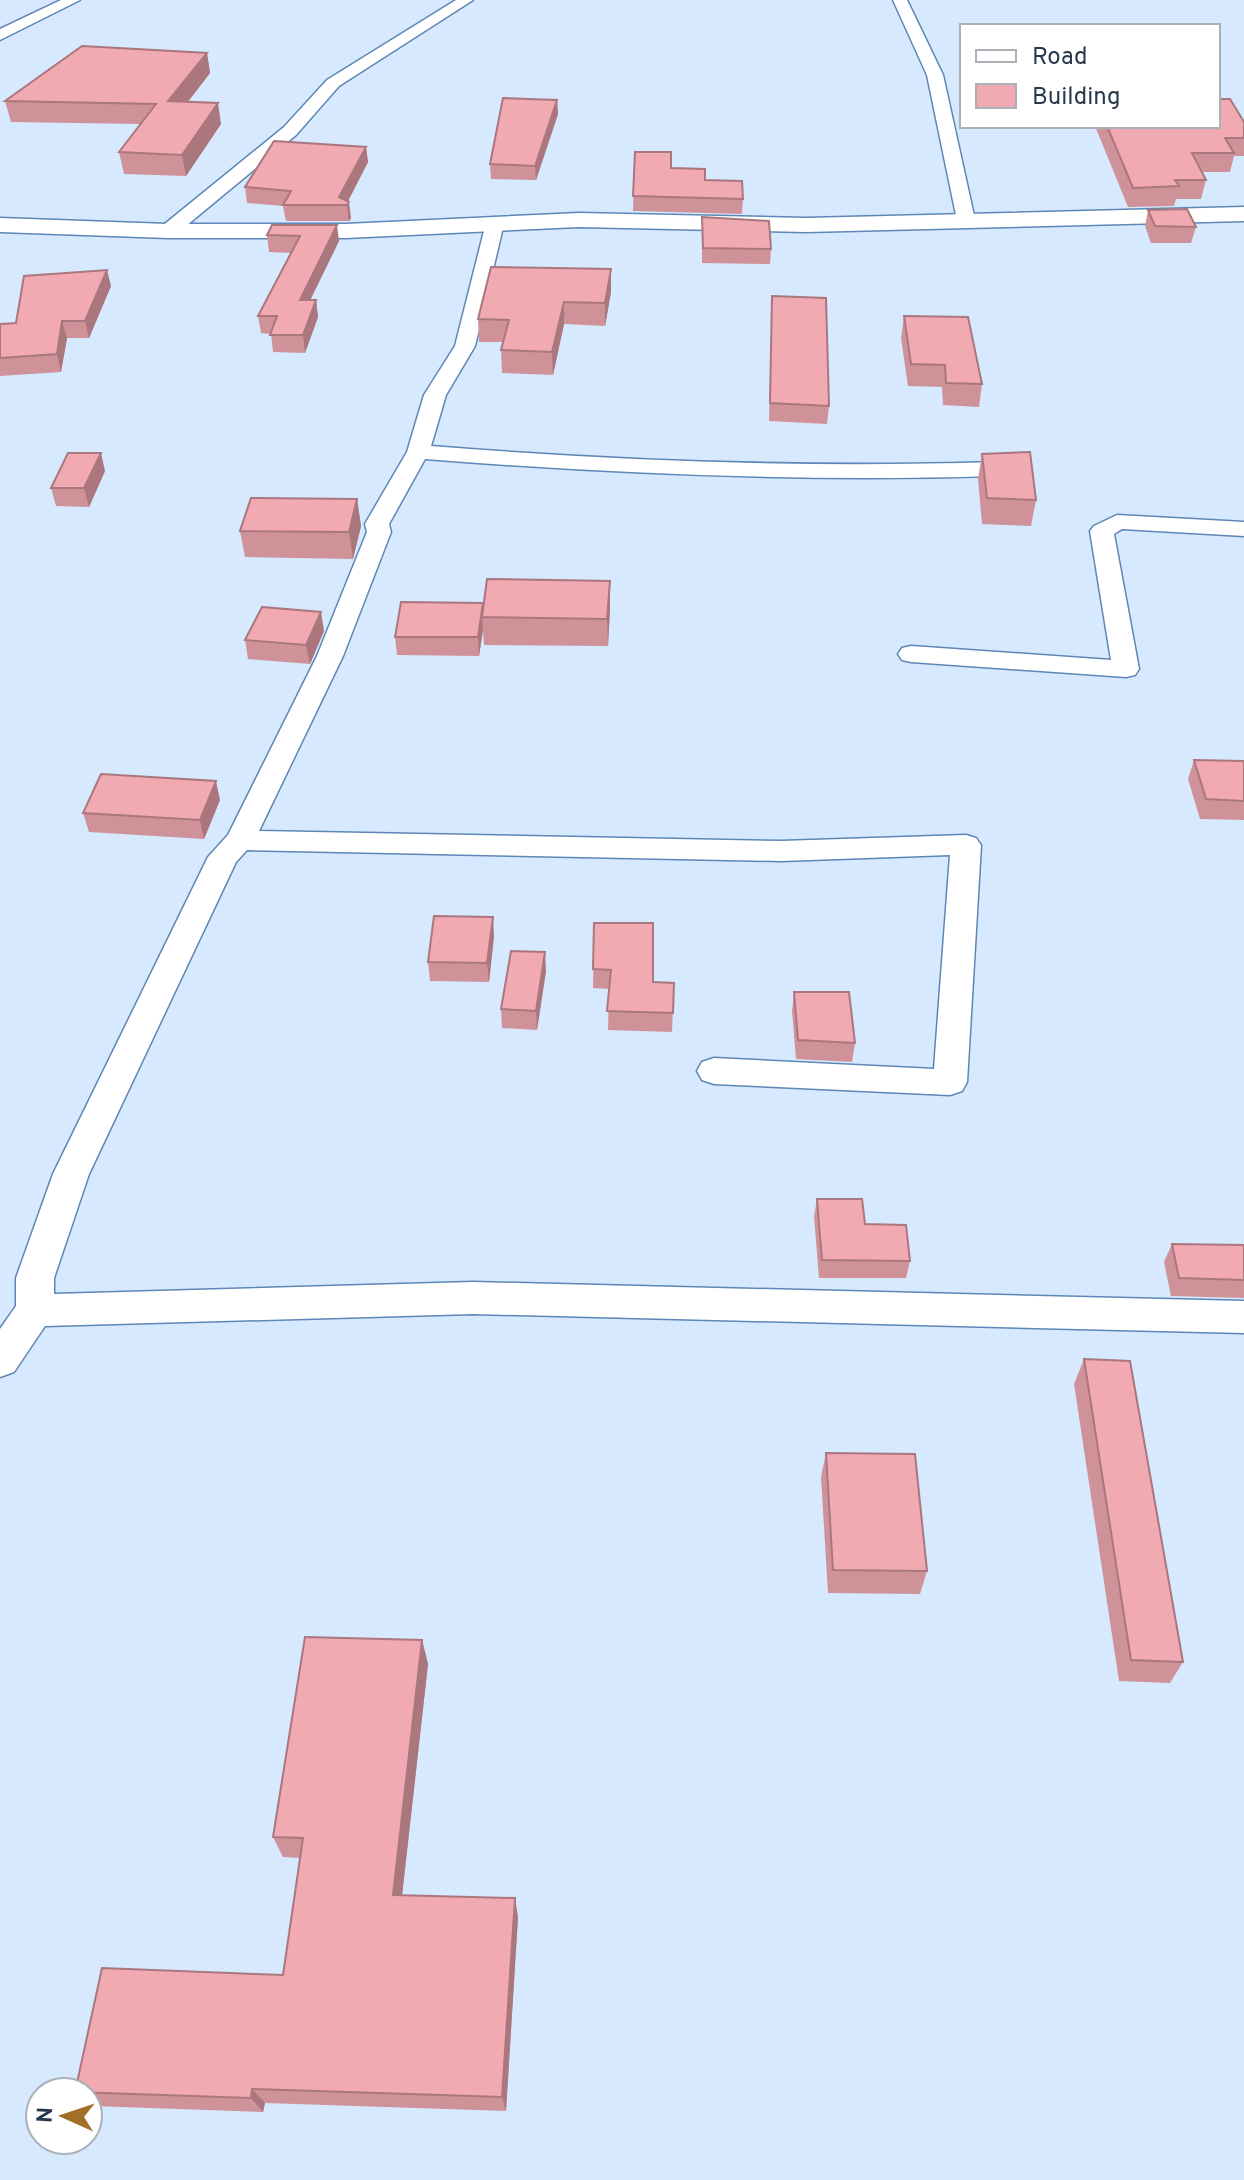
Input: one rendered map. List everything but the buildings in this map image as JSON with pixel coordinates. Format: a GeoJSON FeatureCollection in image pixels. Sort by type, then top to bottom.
{"type":"FeatureCollection","features":[{"type":"Feature","properties":{"kind":"street"},"geometry":{"type":"LineString","coordinates":[[0,35],[73,0]]}},
{"type":"Feature","properties":{"kind":"street"},"geometry":{"type":"LineString","coordinates":[[168,231],[290,131],[333,83],[466,0]]}},
{"type":"Feature","properties":{"kind":"street"},"geometry":{"type":"LineString","coordinates":[[900,0],[935,75],[966,220]]}},
{"type":"Feature","properties":{"kind":"street"},"geometry":{"type":"LineString","coordinates":[[0,225],[168,231],[346,231],[579,220],[806,225],[1244,214]]}},
{"type":"Feature","properties":{"kind":"street"},"geometry":{"type":"LineString","coordinates":[[0,1360],[35,1310],[35,1278],[71,1174],[223,857],[240,840],[330,656],[379,532],[377,524],[418,452],[435,395],[465,346],[495,223]]}},
{"type":"Feature","properties":{"kind":"street"},"geometry":{"type":"LineString","coordinates":[[418,452],[627,466],[900,473],[995,469]]}},
{"type":"Feature","properties":{"kind":"street"},"geometry":{"type":"LineString","coordinates":[[911,654],[1126,669],[1102,531],[1117,522],[1244,529]]}},
{"type":"Feature","properties":{"kind":"street"},"geometry":{"type":"LineString","coordinates":[[240,840],[781,851],[966,845],[950,1082],[714,1071]]}},
{"type":"Feature","properties":{"kind":"street"},"geometry":{"type":"LineString","coordinates":[[35,1310],[473,1298],[1244,1317]]}}]}
